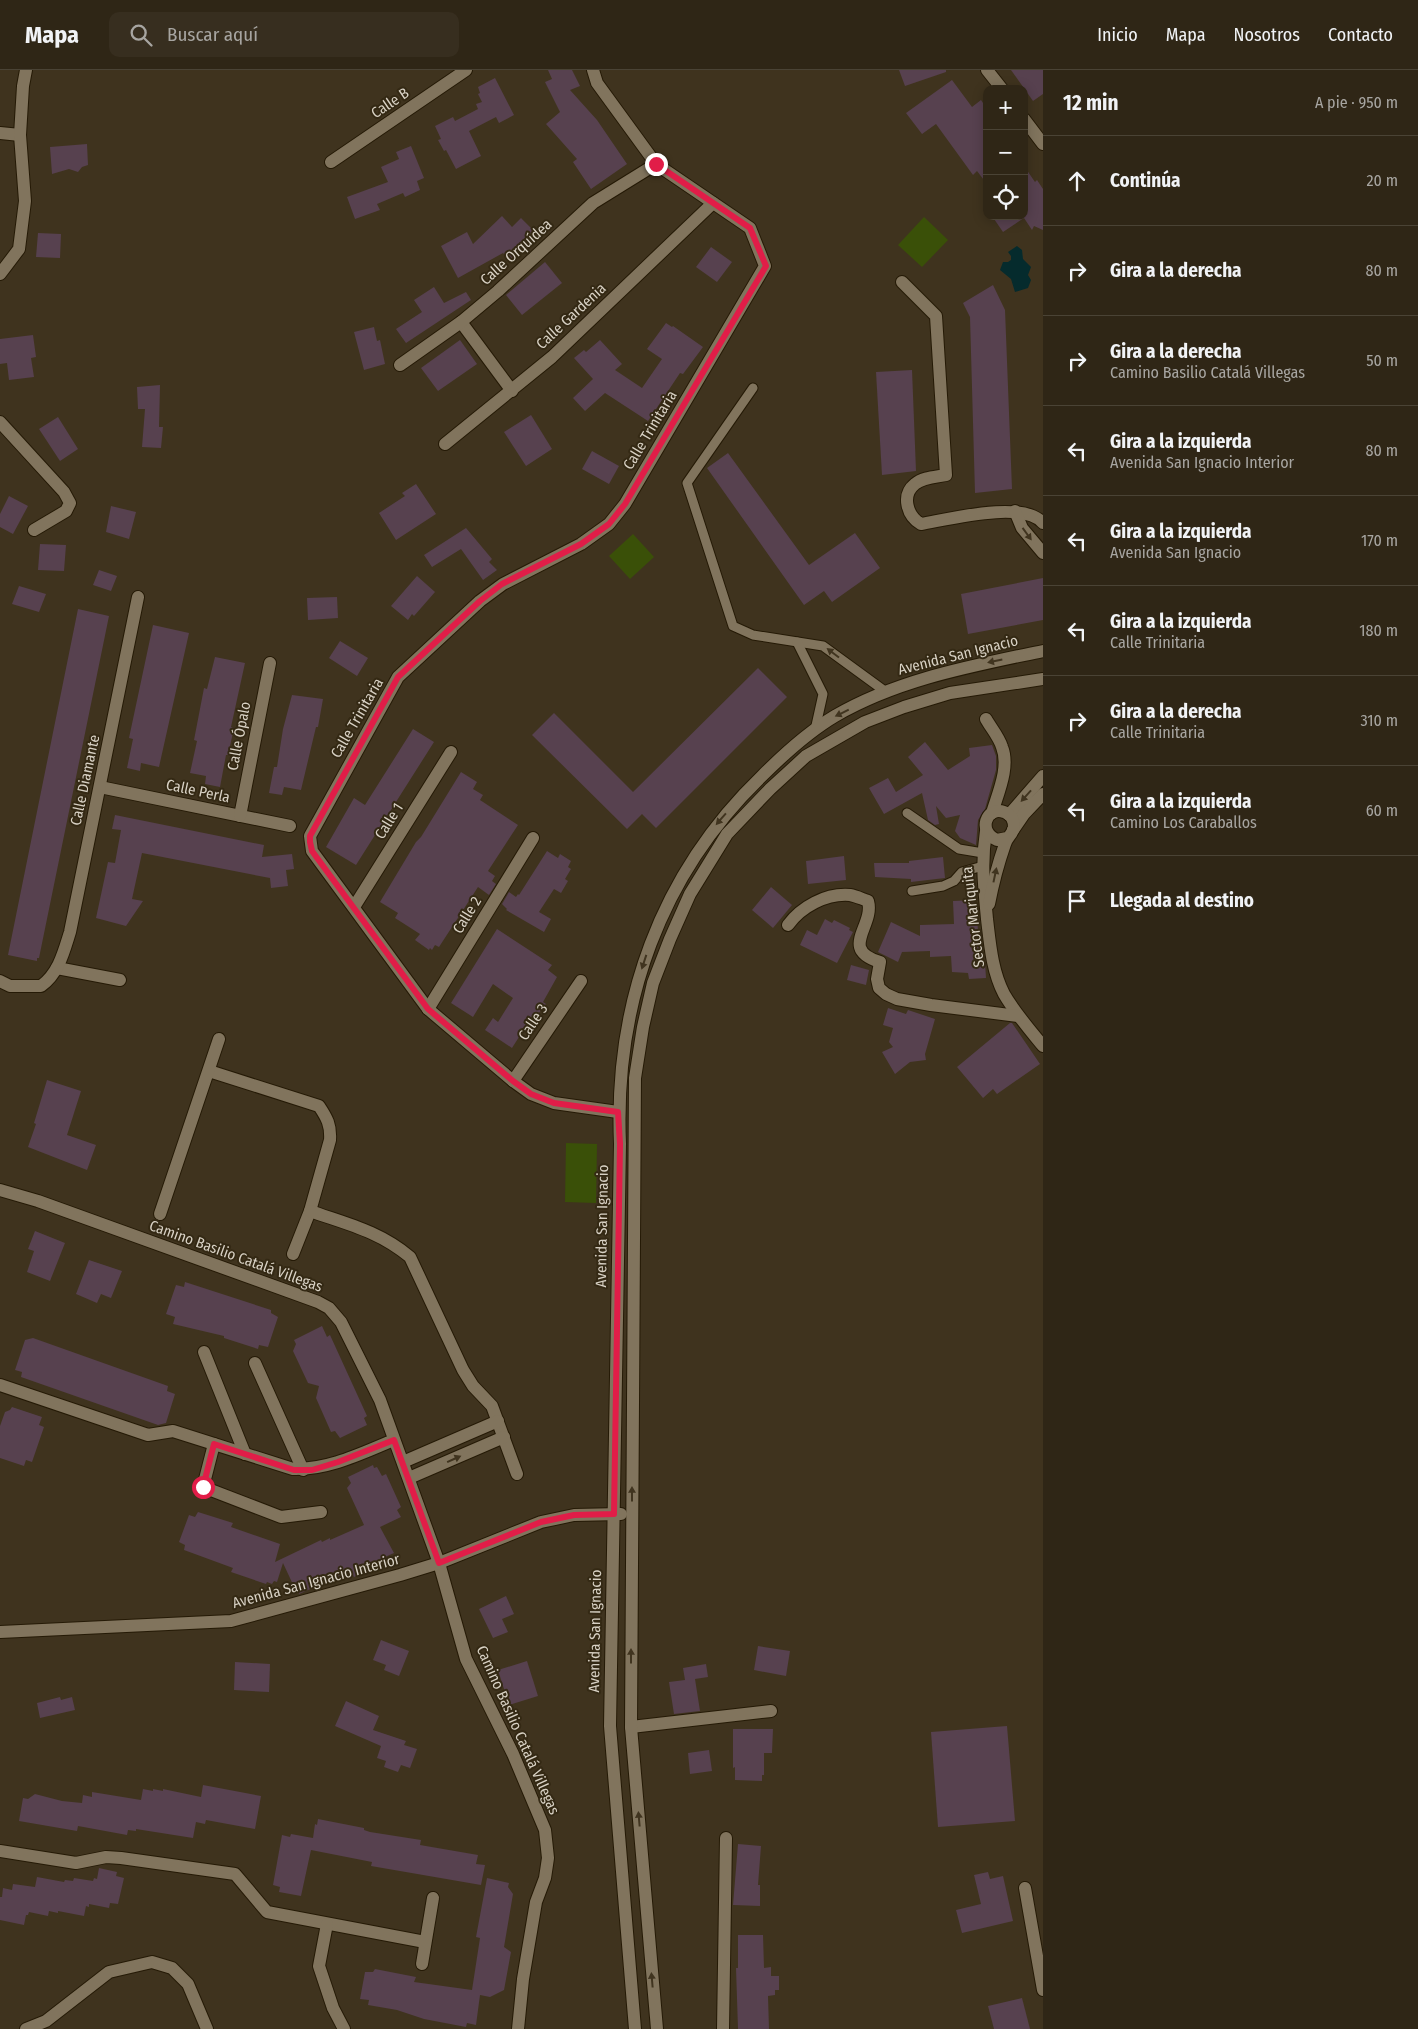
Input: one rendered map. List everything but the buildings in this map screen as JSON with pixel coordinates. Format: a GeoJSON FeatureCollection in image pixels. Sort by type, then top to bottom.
{"type":"FeatureCollection","features":[{"type":"Feature","properties":{"kind":"street"},"geometry":{"type":"LineString","coordinates":[[0,274],[19,249],[25,201],[20,136],[23,86],[26,70]]}},
{"type":"Feature","properties":{"kind":"street","name":"Calle B"},"geometry":{"type":"LineString","coordinates":[[331,162],[466,70]]}},
{"type":"Feature","properties":{"kind":"street"},"geometry":{"type":"LineString","coordinates":[[593,70],[597,84],[656,164],[712,203]]}},
{"type":"Feature","properties":{"kind":"street"},"geometry":{"type":"LineString","coordinates":[[988,70],[999,85]]}},
{"type":"Feature","properties":{"kind":"street"},"geometry":{"type":"LineString","coordinates":[[1028,124],[1043,144]]}},
{"type":"Feature","properties":{"kind":"street"},"geometry":{"type":"LineString","coordinates":[[0,133],[20,136]]}},
{"type":"Feature","properties":{"kind":"street","name":"Calle Orquídea"},"geometry":{"type":"LineString","coordinates":[[400,365],[462,322],[505,286],[593,203],[656,164]]}},
{"type":"Feature","properties":{"kind":"street","name":"Calle Trinitaria"},"geometry":{"type":"LineString","coordinates":[[618,1112],[554,1103],[531,1094],[428,1009],[312,851],[310,836],[398,677],[480,601],[502,584],[581,544],[609,524],[625,504],[766,266],[750,228],[712,203]]}},
{"type":"Feature","properties":{"kind":"street","name":"Calle Gardenia"},"geometry":{"type":"LineString","coordinates":[[445,444],[552,357],[712,203]]}},
{"type":"Feature","properties":{"kind":"street"},"geometry":{"type":"LineString","coordinates":[[902,282],[936,316],[946,475],[925,478],[916,483],[910,490],[907,498],[908,508],[912,516],[921,524],[1014,511],[1032,515],[1043,523]]}},
{"type":"Feature","properties":{"kind":"street"},"geometry":{"type":"LineString","coordinates":[[462,322],[512,391]]}},
{"type":"Feature","properties":{"kind":"street"},"geometry":{"type":"LineString","coordinates":[[0,422],[64,492],[70,502],[66,511],[34,530]]}},
{"type":"Feature","properties":{"kind":"street"},"geometry":{"type":"LineString","coordinates":[[1014,511],[1022,528],[1043,553]]}},
{"type":"Feature","properties":{"kind":"street","name":"Calle Diamante"},"geometry":{"type":"LineString","coordinates":[[54,973],[70,932],[138,597]]}},
{"type":"Feature","properties":{"kind":"street","name":"Avenida San Ignacio"},"geometry":{"type":"LineString","coordinates":[[636,2029],[610,1726],[620,1144],[618,1112],[627,1034],[640,974],[655,930],[677,883],[716,824],[778,759],[835,716],[886,692],[938,674],[1043,650]]}},
{"type":"Feature","properties":{"kind":"street","name":"Calle Ópalo"},"geometry":{"type":"LineString","coordinates":[[240,816],[270,663]]}},
{"type":"Feature","properties":{"kind":"street","name":"Avenida San Ignacio"},"geometry":{"type":"LineString","coordinates":[[657,2029],[631,1727],[635,1078],[642,1027],[652,983],[690,894],[727,834],[770,789],[806,756],[865,722],[950,693],[1043,680]]}},
{"type":"Feature","properties":{"kind":"street"},"geometry":{"type":"LineString","coordinates":[[986,719],[1002,746],[1005,757],[1004,768],[992,813],[986,821],[986,831],[989,835],[997,840],[1010,834],[1024,814],[1043,794]]}},
{"type":"Feature","properties":{"kind":"street","name":"Calle 1"},"geometry":{"type":"LineString","coordinates":[[354,907],[451,752]]}},
{"type":"Feature","properties":{"kind":"street"},"geometry":{"type":"LineString","coordinates":[[1009,815],[1043,776]]}},
{"type":"Feature","properties":{"kind":"street","name":"Calle Perla"},"geometry":{"type":"LineString","coordinates":[[100,787],[290,826]]}},
{"type":"Feature","properties":{"kind":"street"},"geometry":{"type":"LineString","coordinates":[[987,914],[997,865],[1010,834],[1013,820],[1009,815],[1002,812],[992,813]]}},
{"type":"Feature","properties":{"kind":"street","name":"Sector Mariquita"},"geometry":{"type":"LineString","coordinates":[[986,831],[983,866],[993,964],[1003,992],[1018,1016],[1043,1046]]}},
{"type":"Feature","properties":{"kind":"street","name":"Calle 2"},"geometry":{"type":"LineString","coordinates":[[428,1009],[533,838]]}},
{"type":"Feature","properties":{"kind":"street"},"geometry":{"type":"LineString","coordinates":[[788,925],[794,916],[815,903],[848,895],[863,899],[868,901],[870,909],[859,945],[860,950],[865,955],[880,962],[877,979],[880,988],[886,994],[915,1003],[1018,1016]]}},
{"type":"Feature","properties":{"kind":"street"},"geometry":{"type":"LineString","coordinates":[[0,981],[10,986],[42,986],[54,973],[120,980]]}},
{"type":"Feature","properties":{"kind":"street","name":"Calle 3"},"geometry":{"type":"LineString","coordinates":[[513,1081],[581,981]]}},
{"type":"Feature","properties":{"kind":"street"},"geometry":{"type":"LineString","coordinates":[[160,1214],[219,1039]]}},
{"type":"Feature","properties":{"kind":"street"},"geometry":{"type":"LineString","coordinates":[[209,1071],[319,1106],[331,1128],[330,1140],[310,1211],[292,1254]]}},
{"type":"Feature","properties":{"kind":"street","name":"Camino Basilio Catalá Villegas"},"geometry":{"type":"LineString","coordinates":[[0,1190],[38,1200],[329,1308],[341,1322],[380,1400],[409,1478],[439,1563],[466,1659],[513,1754],[544,1830],[547,1864],[545,1878],[536,1902],[523,1979],[518,2029]]}},
{"type":"Feature","properties":{"kind":"street"},"geometry":{"type":"LineString","coordinates":[[310,1211],[377,1234],[397,1246],[410,1257],[463,1370],[473,1386],[492,1406],[517,1474]]}},
{"type":"Feature","properties":{"kind":"street"},"geometry":{"type":"LineString","coordinates":[[204,1352],[245,1454]]}},
{"type":"Feature","properties":{"kind":"street"},"geometry":{"type":"LineString","coordinates":[[255,1363],[303,1470]]}},
{"type":"Feature","properties":{"kind":"street"},"geometry":{"type":"LineString","coordinates":[[0,1385],[148,1435],[173,1431],[294,1470],[312,1470],[394,1440]]}},
{"type":"Feature","properties":{"kind":"street"},"geometry":{"type":"LineString","coordinates":[[402,1462],[498,1421]]}},
{"type":"Feature","properties":{"kind":"street"},"geometry":{"type":"LineString","coordinates":[[409,1478],[504,1437]]}},
{"type":"Feature","properties":{"kind":"street"},"geometry":{"type":"LineString","coordinates":[[214,1444],[203,1487],[281,1517],[321,1512]]}},
{"type":"Feature","properties":{"kind":"street","name":"Avenida San Ignacio Interior"},"geometry":{"type":"LineString","coordinates":[[0,1632],[231,1621],[439,1563],[541,1522],[574,1515],[631,1514]]}},
{"type":"Feature","properties":{"kind":"street"},"geometry":{"type":"LineString","coordinates":[[631,1727],[771,1711]]}},
{"type":"Feature","properties":{"kind":"street"},"geometry":{"type":"LineString","coordinates":[[723,2029],[726,1838]]}},
{"type":"Feature","properties":{"kind":"street"},"geometry":{"type":"LineString","coordinates":[[0,1851],[76,1863],[106,1857],[121,1858],[235,1874],[267,1912],[426,1942]]}},
{"type":"Feature","properties":{"kind":"street"},"geometry":{"type":"LineString","coordinates":[[1024,1888],[1043,1990]]}},
{"type":"Feature","properties":{"kind":"street"},"geometry":{"type":"LineString","coordinates":[[422,1964],[433,1898]]}},
{"type":"Feature","properties":{"kind":"street"},"geometry":{"type":"LineString","coordinates":[[327,1924],[319,1966],[333,2008],[344,2029]]}},
{"type":"Feature","properties":{"kind":"street"},"geometry":{"type":"LineString","coordinates":[[26,2029],[46,2021],[109,1972],[152,1962],[172,1968],[188,1984],[207,2029]]}},
{"type":"Feature","properties":{"kind":"lane"},"geometry":{"type":"LineString","coordinates":[[753,388],[687,483],[733,626],[753,635],[823,646],[886,692]]}},
{"type":"Feature","properties":{"kind":"lane"},"geometry":{"type":"LineString","coordinates":[[797,642],[823,694],[815,730]]}},
{"type":"Feature","properties":{"kind":"lane"},"geometry":{"type":"LineString","coordinates":[[907,813],[960,849],[983,853]]}},
{"type":"Feature","properties":{"kind":"lane"},"geometry":{"type":"LineString","coordinates":[[912,890],[943,886],[954,881],[962,872],[983,866]]}},
{"type":"Feature","properties":{"kind":"green space"},"geometry":{"type":"Polygon","coordinates":[[[924,217],[948,240],[922,267],[898,245],[924,217]]]}},
{"type":"Feature","properties":{"kind":"green space"},"geometry":{"type":"Polygon","coordinates":[[[633,534],[654,557],[630,579],[609,556],[633,534]]]}},
{"type":"Feature","properties":{"kind":"green space"},"geometry":{"type":"Polygon","coordinates":[[[566,1143],[597,1144],[596,1203],[565,1202],[566,1143]]]}},
{"type":"Feature","properties":{"kind":"water"},"geometry":{"type":"Polygon","coordinates":[[[1017,246],[1022,250],[1023,259],[1031,267],[1028,275],[1031,280],[1028,288],[1015,292],[1011,279],[1000,270],[1003,262],[1011,260],[1008,252],[1017,246]]]}},
{"type":"Feature","properties":{"kind":"route"},"geometry":{"type":"LineString","coordinates":[[203,1487],[214,1444],[294,1470],[312,1470],[394,1440],[439,1563],[541,1522],[574,1515],[614,1514],[620,1144],[618,1112],[554,1103],[531,1094],[428,1009],[312,851],[310,836],[398,677],[480,601],[502,584],[581,544],[609,524],[625,504],[766,266],[750,228],[656,164]]}}]}
